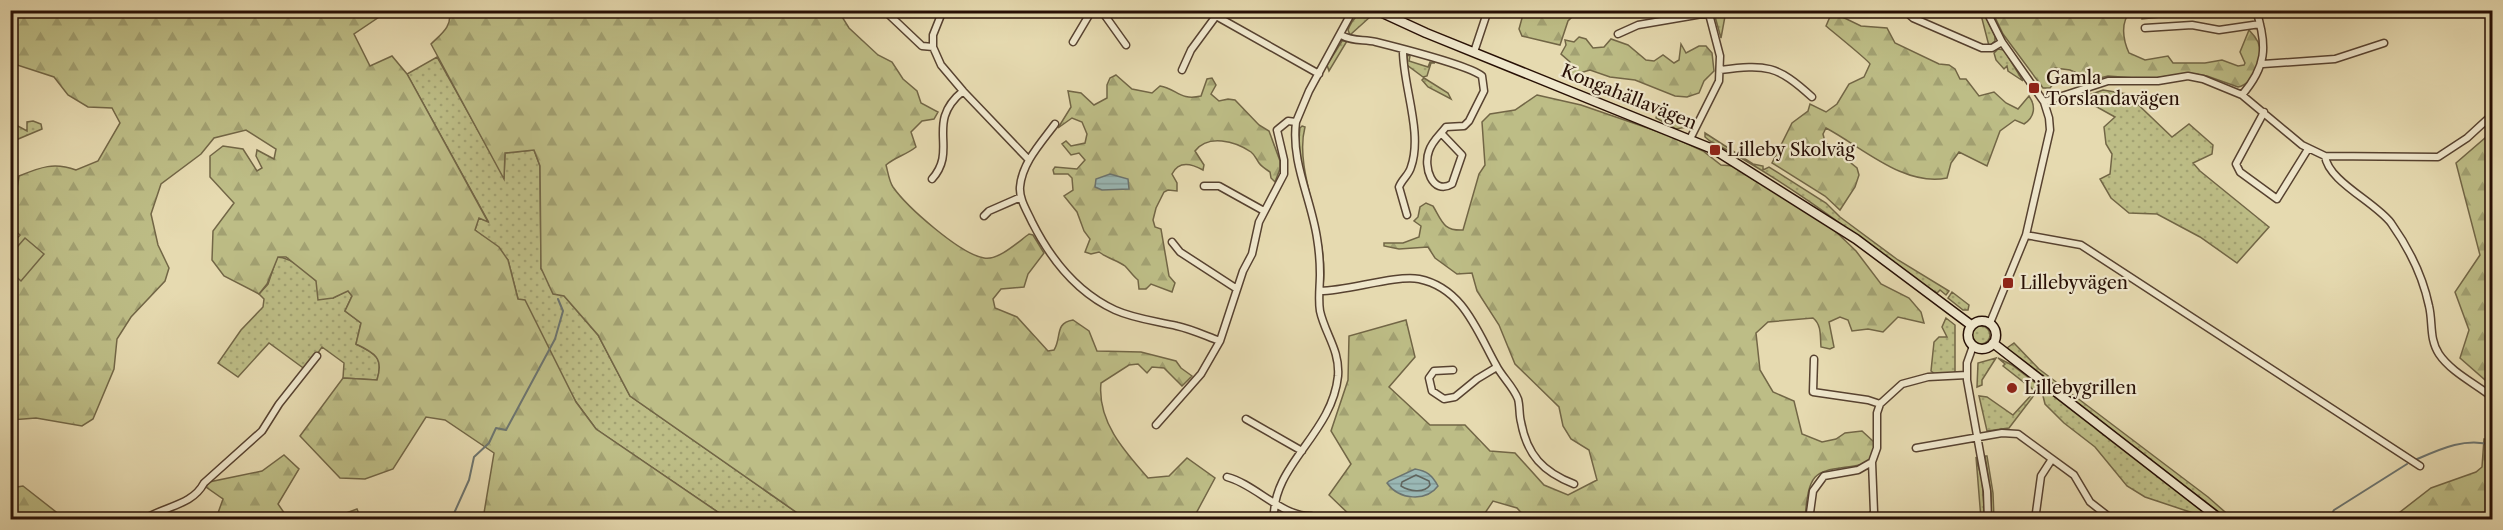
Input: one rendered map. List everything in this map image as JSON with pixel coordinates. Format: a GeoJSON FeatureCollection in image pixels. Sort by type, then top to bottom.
{"type":"FeatureCollection","features":[{"type":"Feature","properties":{"kind":"street"},"geometry":{"type":"LineString","coordinates":[[884,10],[922,46],[933,47]]}},
{"type":"Feature","properties":{"kind":"street"},"geometry":{"type":"LineString","coordinates":[[943,10],[933,35],[933,47],[941,65],[1029,160]]}},
{"type":"Feature","properties":{"kind":"street"},"geometry":{"type":"LineString","coordinates":[[1073,42],[1092,10]]}},
{"type":"Feature","properties":{"kind":"street"},"geometry":{"type":"LineString","coordinates":[[1101,10],[1126,45]]}},
{"type":"Feature","properties":{"kind":"street"},"geometry":{"type":"LineString","coordinates":[[1274,519],[1275,503],[1287,471],[1324,420],[1338,376],[1336,351],[1320,309],[1317,239],[1295,147],[1296,122],[1308,91],[1353,10]]}},
{"type":"Feature","properties":{"kind":"street","name":"Kongahällavägen"},"geometry":{"type":"LineString","coordinates":[[1376,10],[1731,159],[1827,220],[1971,325]]}},
{"type":"Feature","properties":{"kind":"street"},"geometry":{"type":"LineString","coordinates":[[1474,52],[1488,10]]}},
{"type":"Feature","properties":{"kind":"street"},"geometry":{"type":"LineString","coordinates":[[1904,10],[1913,18],[1982,48],[1992,48],[2002,42]]}},
{"type":"Feature","properties":{"kind":"street"},"geometry":{"type":"LineString","coordinates":[[1986,10],[2002,42],[2044,102],[2050,130],[2026,235],[1990,323]]}},
{"type":"Feature","properties":{"kind":"street"},"geometry":{"type":"LineString","coordinates":[[2242,95],[2256,79],[2263,64],[2260,24],[2256,10]]}},
{"type":"Feature","properties":{"kind":"street"},"geometry":{"type":"LineString","coordinates":[[1618,34],[1638,25],[1708,12],[1720,56],[1719,81],[1690,140]]}},
{"type":"Feature","properties":{"kind":"street"},"geometry":{"type":"LineString","coordinates":[[1182,70],[1191,50],[1216,16],[1319,74]]}},
{"type":"Feature","properties":{"kind":"street"},"geometry":{"type":"LineString","coordinates":[[2145,28],[2192,25],[2219,30],[2260,24]]}},
{"type":"Feature","properties":{"kind":"street"},"geometry":{"type":"LineString","coordinates":[[1341,35],[1350,40],[1374,41],[1465,67],[1478,73],[1483,79],[1484,91],[1468,123],[1464,126],[1449,125],[1442,133],[1429,149],[1427,162],[1431,179],[1438,186],[1444,187],[1452,183],[1462,155],[1442,133]]}},
{"type":"Feature","properties":{"kind":"street"},"geometry":{"type":"LineString","coordinates":[[2263,64],[2335,59],[2384,43]]}},
{"type":"Feature","properties":{"kind":"street"},"geometry":{"type":"LineString","coordinates":[[1403,51],[1411,98],[1414,144],[1412,167],[1398,186],[1407,215]]}},
{"type":"Feature","properties":{"kind":"street"},"geometry":{"type":"LineString","coordinates":[[1720,70],[1764,67],[1790,77],[1812,97]]}},
{"type":"Feature","properties":{"kind":"street"},"geometry":{"type":"LineString","coordinates":[[2044,102],[2108,81],[2158,81],[2188,76],[2203,79],[2242,95],[2308,149],[2325,156],[2438,157],[2467,138],[2493,116]]}},
{"type":"Feature","properties":{"kind":"street"},"geometry":{"type":"LineString","coordinates":[[932,179],[944,161],[942,120],[946,109],[963,91]]}},
{"type":"Feature","properties":{"kind":"street"},"geometry":{"type":"LineString","coordinates":[[2264,112],[2236,164],[2240,172],[2277,199],[2308,149]]}},
{"type":"Feature","properties":{"kind":"street"},"geometry":{"type":"LineString","coordinates":[[1156,425],[1201,374],[1220,341],[1237,289],[1252,254],[1264,211],[1284,174],[1284,160],[1277,130],[1288,122],[1296,122]]}},
{"type":"Feature","properties":{"kind":"street"},"geometry":{"type":"LineString","coordinates":[[1055,124],[1029,160],[1022,178],[1021,197],[1041,240],[1075,284],[1112,308],[1126,315],[1180,326],[1220,341]]}},
{"type":"Feature","properties":{"kind":"street"},"geometry":{"type":"LineString","coordinates":[[2325,156],[2332,171],[2385,216],[2407,249],[2428,303],[2432,334],[2441,356],[2493,397]]}},
{"type":"Feature","properties":{"kind":"street"},"geometry":{"type":"LineString","coordinates":[[1204,186],[1219,186],[1264,211]]}},
{"type":"Feature","properties":{"kind":"street"},"geometry":{"type":"LineString","coordinates":[[984,216],[989,211],[1021,197]]}},
{"type":"Feature","properties":{"kind":"street"},"geometry":{"type":"LineString","coordinates":[[2026,235],[2081,245],[2420,466]]}},
{"type":"Feature","properties":{"kind":"street"},"geometry":{"type":"LineString","coordinates":[[1172,242],[1179,252],[1237,289]]}},
{"type":"Feature","properties":{"kind":"street"},"geometry":{"type":"LineString","coordinates":[[1320,291],[1413,278],[1439,287],[1462,304],[1517,398],[1523,432],[1532,454],[1550,473],[1574,484]]}},
{"type":"Feature","properties":{"kind":"street"},"geometry":{"type":"LineString","coordinates":[[1980,321],[1990,323],[1996,332],[1993,343],[1984,349],[1973,346],[1968,338],[1971,325],[1980,321]]}},
{"type":"Feature","properties":{"kind":"street"},"geometry":{"type":"LineString","coordinates":[[1993,343],[2221,519]]}},
{"type":"Feature","properties":{"kind":"street"},"geometry":{"type":"LineString","coordinates":[[1973,346],[1967,363],[1967,375],[1987,491],[1988,519]]}},
{"type":"Feature","properties":{"kind":"street"},"geometry":{"type":"LineString","coordinates":[[143,519],[162,509],[190,500],[199,492],[204,483],[262,431],[279,404],[317,356]]}},
{"type":"Feature","properties":{"kind":"street"},"geometry":{"type":"LineString","coordinates":[[1814,359],[1813,392],[1868,400],[1880,404]]}},
{"type":"Feature","properties":{"kind":"street"},"geometry":{"type":"LineString","coordinates":[[1453,370],[1434,371],[1429,378],[1432,391],[1444,399],[1455,397],[1477,379],[1497,367]]}},
{"type":"Feature","properties":{"kind":"street"},"geometry":{"type":"LineString","coordinates":[[1869,519],[1874,512],[1872,462],[1877,448],[1877,413],[1880,404],[1902,384],[1928,377],[1967,375]]}},
{"type":"Feature","properties":{"kind":"street"},"geometry":{"type":"LineString","coordinates":[[1246,419],[1302,451]]}},
{"type":"Feature","properties":{"kind":"street"},"geometry":{"type":"LineString","coordinates":[[1916,448],[2009,432],[2018,434],[2074,475],[2090,502],[2114,519]]}},
{"type":"Feature","properties":{"kind":"street"},"geometry":{"type":"LineString","coordinates":[[2035,519],[2041,476],[2052,459]]}},
{"type":"Feature","properties":{"kind":"street"},"geometry":{"type":"LineString","coordinates":[[1809,519],[1813,492],[1824,476],[1858,470],[1872,462]]}},
{"type":"Feature","properties":{"kind":"street"},"geometry":{"type":"LineString","coordinates":[[1227,477],[1237,480],[1275,503],[1305,516],[1311,516]]}},
{"type":"Feature","properties":{"kind":"green space"},"geometry":{"type":"Polygon","coordinates":[[[1524,10],[1578,11],[1568,21],[1560,45],[1522,36],[1519,29],[1524,10]]]}},
{"type":"Feature","properties":{"kind":"green space"},"geometry":{"type":"Polygon","coordinates":[[[1719,10],[1726,11],[1721,38],[1714,13],[1719,10]]]}},
{"type":"Feature","properties":{"kind":"green space"},"geometry":{"type":"Polygon","coordinates":[[[11,11],[388,11],[354,34],[370,66],[392,56],[407,74],[488,222],[479,218],[475,230],[499,247],[508,260],[518,299],[525,300],[576,402],[596,429],[728,519],[483,519],[494,453],[445,420],[426,417],[393,469],[365,479],[340,478],[300,436],[343,378],[377,380],[378,361],[368,350],[356,344],[361,323],[345,311],[352,296],[348,291],[333,298],[318,300],[316,281],[286,257],[278,257],[267,284],[259,294],[224,276],[212,260],[213,231],[234,203],[210,177],[210,156],[223,146],[243,149],[257,171],[262,168],[256,156],[257,150],[274,159],[276,149],[246,130],[214,138],[201,154],[161,184],[151,214],[158,245],[169,268],[165,281],[131,317],[117,339],[114,369],[93,419],[82,426],[36,418],[11,420],[10,246],[20,235],[11,227],[19,176],[54,166],[76,170],[98,161],[120,123],[112,108],[88,107],[68,95],[54,77],[11,63],[11,11]]]}},
{"type":"Feature","properties":{"kind":"green space"},"geometry":{"type":"Polygon","coordinates":[[[449,11],[831,11],[841,15],[849,28],[878,55],[892,62],[903,79],[917,91],[921,103],[938,112],[934,119],[922,121],[911,132],[916,147],[886,165],[892,185],[900,196],[948,239],[974,255],[984,258],[995,257],[1029,234],[1033,235],[1044,253],[1028,274],[1024,287],[1001,289],[993,299],[995,308],[1017,317],[1048,351],[1054,350],[1063,324],[1073,320],[1089,331],[1097,351],[1141,352],[1176,361],[1192,376],[1182,386],[1164,368],[1152,367],[1147,373],[1138,364],[1129,365],[1101,383],[1101,397],[1103,410],[1114,435],[1148,478],[1169,476],[1187,458],[1215,478],[1193,519],[806,519],[630,396],[598,335],[564,296],[553,294],[541,268],[540,166],[534,150],[505,153],[504,179],[431,44],[448,25],[449,11]]]}},
{"type":"Feature","properties":{"kind":"green space"},"geometry":{"type":"Polygon","coordinates":[[[1980,11],[1983,11],[1995,36],[1995,41],[1989,46],[1980,11]]]}},
{"type":"Feature","properties":{"kind":"green space"},"geometry":{"type":"Polygon","coordinates":[[[1992,11],[2131,11],[2124,26],[2125,42],[2129,53],[2145,60],[2168,56],[2173,63],[2205,63],[2222,60],[2238,66],[2244,65],[2240,52],[2249,30],[2260,48],[2259,62],[2249,81],[2238,87],[2207,76],[2189,73],[2148,79],[2108,76],[2092,80],[2070,70],[2055,68],[2049,72],[2047,79],[2054,83],[2050,88],[2043,88],[2003,34],[1992,11]]]}},
{"type":"Feature","properties":{"kind":"green space"},"geometry":{"type":"Polygon","coordinates":[[[2142,11],[2169,11],[2170,16],[2142,19],[2142,11]]]}},
{"type":"Feature","properties":{"kind":"green space"},"geometry":{"type":"Polygon","coordinates":[[[1832,12],[1861,26],[1887,28],[1895,43],[1955,69],[1960,79],[1966,79],[1979,96],[1994,92],[2006,103],[2018,109],[2029,96],[2033,104],[2032,115],[2024,124],[2015,120],[2000,131],[1987,166],[1959,152],[1951,163],[1947,178],[1915,177],[1899,171],[1826,128],[1823,134],[1825,142],[1857,168],[1859,175],[1855,187],[1840,210],[1825,196],[1772,163],[1792,123],[1808,111],[1810,104],[1826,112],[1837,104],[1849,84],[1864,77],[1870,64],[1826,26],[1832,12]]]}},
{"type":"Feature","properties":{"kind":"green space"},"geometry":{"type":"Polygon","coordinates":[[[1365,13],[1370,14],[1370,17],[1350,35],[1348,30],[1352,21],[1365,13]]]}},
{"type":"Feature","properties":{"kind":"green space"},"geometry":{"type":"Polygon","coordinates":[[[1579,37],[1586,39],[1593,48],[1604,47],[1611,39],[1628,45],[1646,60],[1654,61],[1663,55],[1674,63],[1679,60],[1681,44],[1686,53],[1699,46],[1706,46],[1712,53],[1714,71],[1704,81],[1699,93],[1687,97],[1675,96],[1635,80],[1610,77],[1590,70],[1573,75],[1567,73],[1570,62],[1561,54],[1566,45],[1565,40],[1574,42],[1579,37]]]}},
{"type":"Feature","properties":{"kind":"green space"},"geometry":{"type":"Polygon","coordinates":[[[1342,41],[1347,41],[1329,71],[1327,65],[1342,41]]]}},
{"type":"Feature","properties":{"kind":"green space"},"geometry":{"type":"Polygon","coordinates":[[[1998,49],[2004,50],[2023,81],[2008,71],[2007,66],[2004,69],[1996,60],[1994,53],[1998,49]]]}},
{"type":"Feature","properties":{"kind":"green space"},"geometry":{"type":"Polygon","coordinates":[[[1407,55],[1410,56],[1409,61],[1428,67],[1430,62],[1435,63],[1431,63],[1427,76],[1423,77],[1407,65],[1407,55]]]}},
{"type":"Feature","properties":{"kind":"green space"},"geometry":{"type":"Polygon","coordinates":[[[437,57],[504,177],[505,153],[534,150],[540,166],[541,269],[598,335],[630,396],[806,519],[728,519],[596,429],[576,402],[518,299],[508,260],[475,230],[478,218],[488,221],[407,74],[437,57]]]}},
{"type":"Feature","properties":{"kind":"green space"},"geometry":{"type":"Polygon","coordinates":[[[1116,75],[1132,89],[1152,93],[1160,86],[1188,97],[1201,96],[1207,79],[1212,78],[1216,85],[1211,94],[1219,101],[1235,100],[1259,125],[1269,131],[1280,161],[1280,169],[1275,182],[1270,172],[1251,152],[1230,142],[1214,141],[1207,142],[1195,151],[1204,165],[1203,170],[1186,164],[1175,170],[1172,174],[1177,183],[1177,191],[1164,192],[1153,220],[1155,227],[1161,229],[1169,276],[1175,283],[1172,292],[1151,284],[1146,289],[1139,289],[1138,280],[1125,266],[1099,252],[1091,254],[1085,252],[1090,239],[1084,231],[1077,212],[1064,196],[1073,190],[1072,178],[1068,174],[1054,174],[1055,167],[1077,169],[1085,160],[1079,153],[1071,155],[1062,144],[1066,141],[1071,146],[1085,143],[1087,134],[1082,122],[1072,118],[1058,128],[1071,107],[1068,91],[1081,93],[1094,105],[1107,98],[1107,85],[1110,78],[1116,75]]]}},
{"type":"Feature","properties":{"kind":"green space"},"geometry":{"type":"Polygon","coordinates":[[[1424,78],[1448,93],[1451,99],[1428,87],[1422,80],[1424,78]]]}},
{"type":"Feature","properties":{"kind":"green space"},"geometry":{"type":"Polygon","coordinates":[[[2103,90],[2127,94],[2172,137],[2189,124],[2213,145],[2212,154],[2193,163],[2269,227],[2237,263],[2200,237],[2157,214],[2129,213],[2111,198],[2100,179],[2110,174],[2112,154],[2106,144],[2104,127],[2115,117],[2095,106],[2089,95],[2103,90]]]}},
{"type":"Feature","properties":{"kind":"green space"},"geometry":{"type":"Polygon","coordinates":[[[1537,95],[1581,105],[1668,135],[1703,151],[1721,165],[1734,166],[1754,180],[1773,187],[1830,226],[1856,251],[1881,284],[1909,298],[1921,312],[1924,323],[1898,317],[1883,332],[1868,329],[1852,331],[1848,320],[1840,317],[1829,322],[1834,347],[1830,349],[1821,347],[1819,328],[1813,318],[1768,322],[1756,333],[1760,370],[1773,392],[1794,401],[1802,434],[1822,442],[1836,439],[1845,433],[1862,431],[1874,442],[1873,456],[1866,464],[1827,471],[1813,479],[1809,488],[1805,519],[1527,519],[1517,508],[1493,501],[1481,519],[1354,519],[1329,495],[1351,464],[1331,431],[1348,380],[1349,336],[1406,320],[1415,357],[1389,387],[1430,425],[1465,425],[1490,451],[1515,453],[1544,485],[1568,495],[1597,480],[1589,450],[1571,439],[1563,426],[1559,407],[1515,364],[1499,325],[1477,291],[1472,273],[1457,274],[1435,258],[1428,247],[1399,249],[1384,246],[1384,243],[1403,243],[1419,237],[1421,226],[1414,221],[1418,217],[1420,207],[1426,203],[1433,206],[1447,227],[1463,230],[1479,174],[1485,165],[1482,122],[1490,114],[1515,110],[1537,95]]]}},
{"type":"Feature","properties":{"kind":"green space"},"geometry":{"type":"Polygon","coordinates":[[[1657,115],[1687,127],[1676,129],[1656,118],[1657,115]]]}},
{"type":"Feature","properties":{"kind":"green space"},"geometry":{"type":"Polygon","coordinates":[[[33,121],[41,124],[42,129],[11,142],[11,127],[18,126],[27,131],[27,122],[33,121]]]}},
{"type":"Feature","properties":{"kind":"green space"},"geometry":{"type":"Polygon","coordinates":[[[1302,126],[1305,127],[1304,164],[1314,213],[1300,154],[1299,141],[1302,126]]]}},
{"type":"Feature","properties":{"kind":"green space"},"geometry":{"type":"Polygon","coordinates":[[[2492,132],[2492,386],[2460,358],[2469,330],[2455,292],[2480,255],[2456,163],[2492,132]]]}},
{"type":"Feature","properties":{"kind":"green space"},"geometry":{"type":"Polygon","coordinates":[[[1705,133],[1753,164],[1763,166],[1763,170],[1769,167],[1826,203],[1840,217],[1898,260],[1949,291],[1946,295],[1940,290],[1937,293],[1924,286],[1793,191],[1710,141],[1705,137],[1705,133]]]}},
{"type":"Feature","properties":{"kind":"green space"},"geometry":{"type":"Polygon","coordinates":[[[1316,219],[1324,265],[1323,285],[1320,243],[1316,219]]]}},
{"type":"Feature","properties":{"kind":"green space"},"geometry":{"type":"Polygon","coordinates":[[[25,238],[44,254],[21,281],[11,272],[11,254],[25,238]]]}},
{"type":"Feature","properties":{"kind":"green space"},"geometry":{"type":"Polygon","coordinates":[[[277,257],[284,258],[300,267],[333,298],[348,290],[352,296],[345,311],[361,323],[356,344],[376,357],[379,366],[377,380],[343,378],[344,363],[322,347],[306,370],[269,343],[238,377],[218,363],[241,330],[263,307],[264,299],[259,294],[268,284],[277,257]]]}},
{"type":"Feature","properties":{"kind":"green space"},"geometry":{"type":"Polygon","coordinates":[[[1952,292],[1969,305],[1968,310],[1963,310],[1948,298],[1952,292]]]}},
{"type":"Feature","properties":{"kind":"green space"},"geometry":{"type":"Polygon","coordinates":[[[1946,318],[1955,325],[1955,373],[1935,374],[1931,371],[1934,342],[1939,337],[1947,337],[1942,327],[1946,318]]]}},
{"type":"Feature","properties":{"kind":"green space"},"geometry":{"type":"Polygon","coordinates":[[[1981,326],[1989,331],[1990,335],[1985,343],[1981,344],[1973,339],[1972,335],[1977,327],[1981,326]]]}},
{"type":"Feature","properties":{"kind":"green space"},"geometry":{"type":"Polygon","coordinates":[[[2014,343],[2039,369],[2208,497],[2233,519],[2228,519],[2014,355],[2007,348],[2014,343]]]}},
{"type":"Feature","properties":{"kind":"green space"},"geometry":{"type":"Polygon","coordinates":[[[1996,358],[1982,380],[1982,385],[1977,387],[1978,363],[1996,358]]]}},
{"type":"Feature","properties":{"kind":"green space"},"geometry":{"type":"Polygon","coordinates":[[[1998,358],[2012,365],[2038,385],[2038,390],[2009,428],[1987,431],[1979,396],[1987,397],[2013,415],[2035,391],[2003,366],[2005,364],[1998,358]]]}},
{"type":"Feature","properties":{"kind":"green space"},"geometry":{"type":"Polygon","coordinates":[[[2040,384],[2216,519],[2202,519],[2193,513],[2145,497],[2127,486],[2095,447],[2064,423],[2045,404],[2040,384]]]}},
{"type":"Feature","properties":{"kind":"green space"},"geometry":{"type":"Polygon","coordinates":[[[2484,439],[2492,439],[2492,519],[2391,519],[2431,488],[2476,472],[2482,467],[2484,439]]]}},
{"type":"Feature","properties":{"kind":"green space"},"geometry":{"type":"Polygon","coordinates":[[[284,455],[299,469],[278,504],[287,517],[292,519],[226,519],[218,513],[223,499],[206,487],[209,482],[262,471],[284,455]]]}},
{"type":"Feature","properties":{"kind":"green space"},"geometry":{"type":"Polygon","coordinates":[[[1985,456],[1987,456],[1993,493],[1994,519],[1991,519],[1991,494],[1985,456]]]}},
{"type":"Feature","properties":{"kind":"green space"},"geometry":{"type":"Polygon","coordinates":[[[1976,457],[1982,480],[1985,519],[1981,519],[1976,457]]]}},
{"type":"Feature","properties":{"kind":"green space"},"geometry":{"type":"Polygon","coordinates":[[[23,486],[60,515],[81,519],[11,519],[11,488],[23,486]]]}},
{"type":"Feature","properties":{"kind":"green space"},"geometry":{"type":"Polygon","coordinates":[[[357,509],[361,519],[330,519],[357,509]]]}},
{"type":"Feature","properties":{"kind":"water"},"geometry":{"type":"Polygon","coordinates":[[[1110,174],[1128,179],[1129,189],[1102,190],[1095,187],[1096,179],[1110,174]]]}},
{"type":"Feature","properties":{"kind":"water"},"geometry":{"type":"Polygon","coordinates":[[[1415,469],[1429,474],[1438,486],[1427,495],[1405,496],[1392,489],[1387,483],[1389,481],[1415,469]]]}},
{"type":"Feature","properties":{"kind":"waterway"},"geometry":{"type":"LineString","coordinates":[[451,520],[469,480],[474,457],[489,443],[496,428],[506,430],[555,339],[563,311],[558,299]]}},
{"type":"Feature","properties":{"kind":"waterway"},"geometry":{"type":"LineString","coordinates":[[2415,460],[2462,443],[2492,445]]}},
{"type":"Feature","properties":{"kind":"waterway"},"geometry":{"type":"LineString","coordinates":[[2328,520],[2334,510],[2407,464]]}},
{"type":"Feature","properties":{"kind":"place","name":"Gamla Torslandavägen"},"geometry":{"type":"Point","coordinates":[2034,88]}},
{"type":"Feature","properties":{"kind":"place","name":"Lilleby Skolväg"},"geometry":{"type":"Point","coordinates":[1715,150]}},
{"type":"Feature","properties":{"kind":"place","name":"Lillebyvägen"},"geometry":{"type":"Point","coordinates":[2008,283]}},
{"type":"Feature","properties":{"kind":"place","name":"Lillebygrillen"},"geometry":{"type":"Point","coordinates":[2012,388]}}]}
